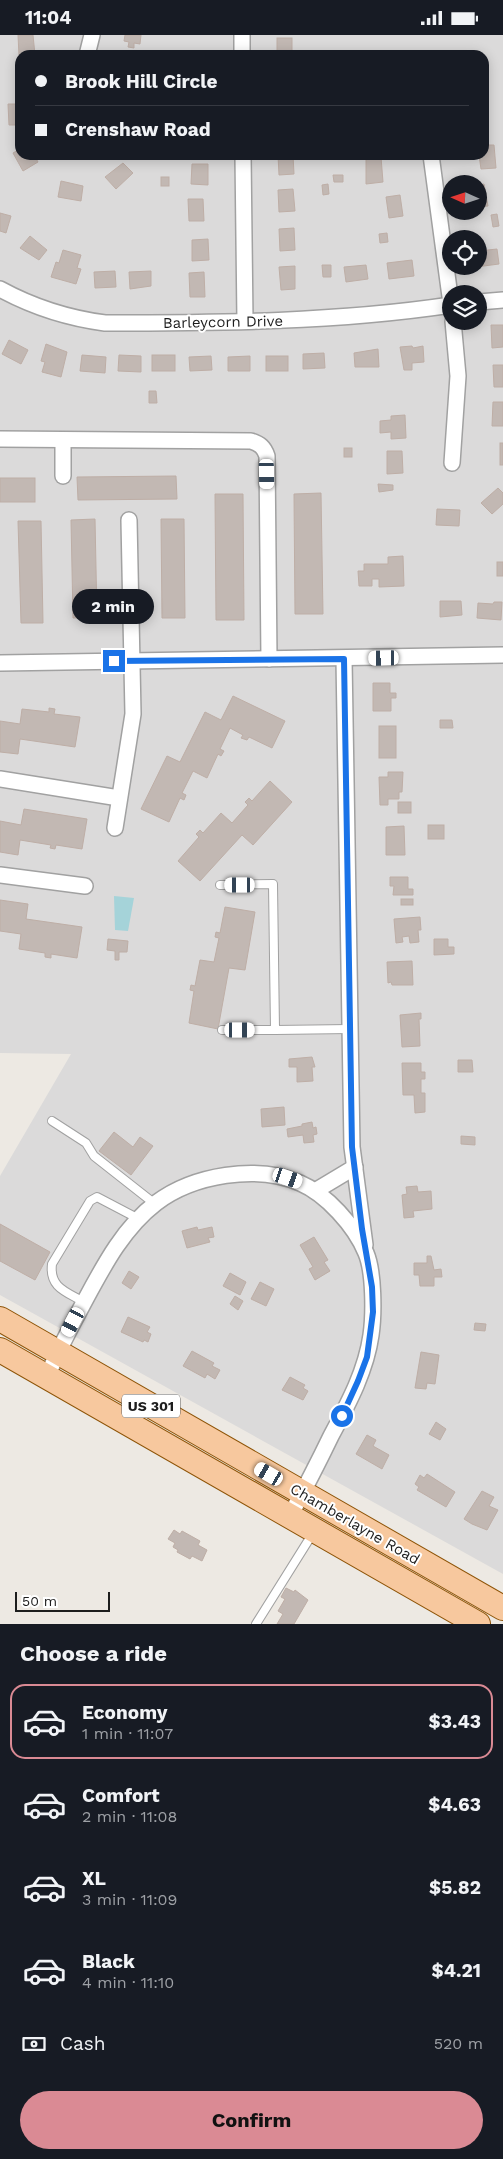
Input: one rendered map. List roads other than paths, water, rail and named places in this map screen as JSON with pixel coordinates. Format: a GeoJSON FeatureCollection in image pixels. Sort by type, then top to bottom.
{"type":"FeatureCollection","features":[{"type":"Feature","properties":{"kind":"main road","name":"Chamberlayne Road"},"geometry":{"type":"LineString","coordinates":[[0,1319],[302,1493],[502,1604]]}},
{"type":"Feature","properties":{"kind":"main road","name":"Chamberlayne Road"},"geometry":{"type":"LineString","coordinates":[[0,1349],[478,1624]]}},
{"type":"Feature","properties":{"kind":"street"},"geometry":{"type":"LineString","coordinates":[[88,50],[92,35]]}},
{"type":"Feature","properties":{"kind":"street"},"geometry":{"type":"LineString","coordinates":[[242,35],[242,50]]}},
{"type":"Feature","properties":{"kind":"street"},"geometry":{"type":"LineString","coordinates":[[243,160],[245,321]]}},
{"type":"Feature","properties":{"kind":"street"},"geometry":{"type":"LineString","coordinates":[[432,160],[448,285]]}},
{"type":"Feature","properties":{"kind":"street","name":"Barleycorn Drive"},"geometry":{"type":"LineString","coordinates":[[0,289],[49,311],[83,320],[105,323],[245,321],[360,316],[442,306]]}},
{"type":"Feature","properties":{"kind":"street"},"geometry":{"type":"LineString","coordinates":[[487,301],[503,300]]}},
{"type":"Feature","properties":{"kind":"street"},"geometry":{"type":"LineString","coordinates":[[452,463],[458,375],[455,330]]}},
{"type":"Feature","properties":{"kind":"street"},"geometry":{"type":"LineString","coordinates":[[0,439],[251,441],[264,448],[267,456],[270,659]]}},
{"type":"Feature","properties":{"kind":"street"},"geometry":{"type":"LineString","coordinates":[[63,440],[63,476]]}},
{"type":"Feature","properties":{"kind":"street"},"geometry":{"type":"LineString","coordinates":[[115,828],[133,714],[129,520]]}},
{"type":"Feature","properties":{"kind":"street"},"geometry":{"type":"LineString","coordinates":[[0,663],[503,655]]}},
{"type":"Feature","properties":{"kind":"street"},"geometry":{"type":"LineString","coordinates":[[290,1516],[350,1401],[367,1357],[373,1312],[372,1287],[352,1147],[344,659]]}},
{"type":"Feature","properties":{"kind":"street"},"geometry":{"type":"LineString","coordinates":[[0,779],[119,798]]}},
{"type":"Feature","properties":{"kind":"street"},"geometry":{"type":"LineString","coordinates":[[0,875],[85,886]]}},
{"type":"Feature","properties":{"kind":"street"},"geometry":{"type":"LineString","coordinates":[[315,1191],[355,1167]]}},
{"type":"Feature","properties":{"kind":"street"},"geometry":{"type":"LineString","coordinates":[[47,1377],[57,1352],[113,1250],[139,1219],[155,1204],[185,1185],[214,1177],[238,1175],[275,1175],[300,1183],[315,1191],[329,1202],[342,1217],[367,1254]]}},
{"type":"Feature","properties":{"kind":"lane"},"geometry":{"type":"LineString","coordinates":[[220,885],[273,884],[275,1030]]}},
{"type":"Feature","properties":{"kind":"lane"},"geometry":{"type":"LineString","coordinates":[[222,1030],[350,1029]]}},
{"type":"Feature","properties":{"kind":"lane"},"geometry":{"type":"LineString","coordinates":[[52,1121],[86,1143],[94,1156],[155,1204]]}},
{"type":"Feature","properties":{"kind":"lane"},"geometry":{"type":"LineString","coordinates":[[84,1302],[56,1285],[51,1275],[52,1264],[90,1201],[97,1197],[139,1219]]}},
{"type":"Feature","properties":{"kind":"lane"},"geometry":{"type":"LineString","coordinates":[[256,1624],[315,1531]]}},
{"type":"Feature","properties":{"kind":"water"},"geometry":{"type":"Polygon","coordinates":[[[114,896],[134,898],[128,931],[115,930],[114,896]]]}}]}
